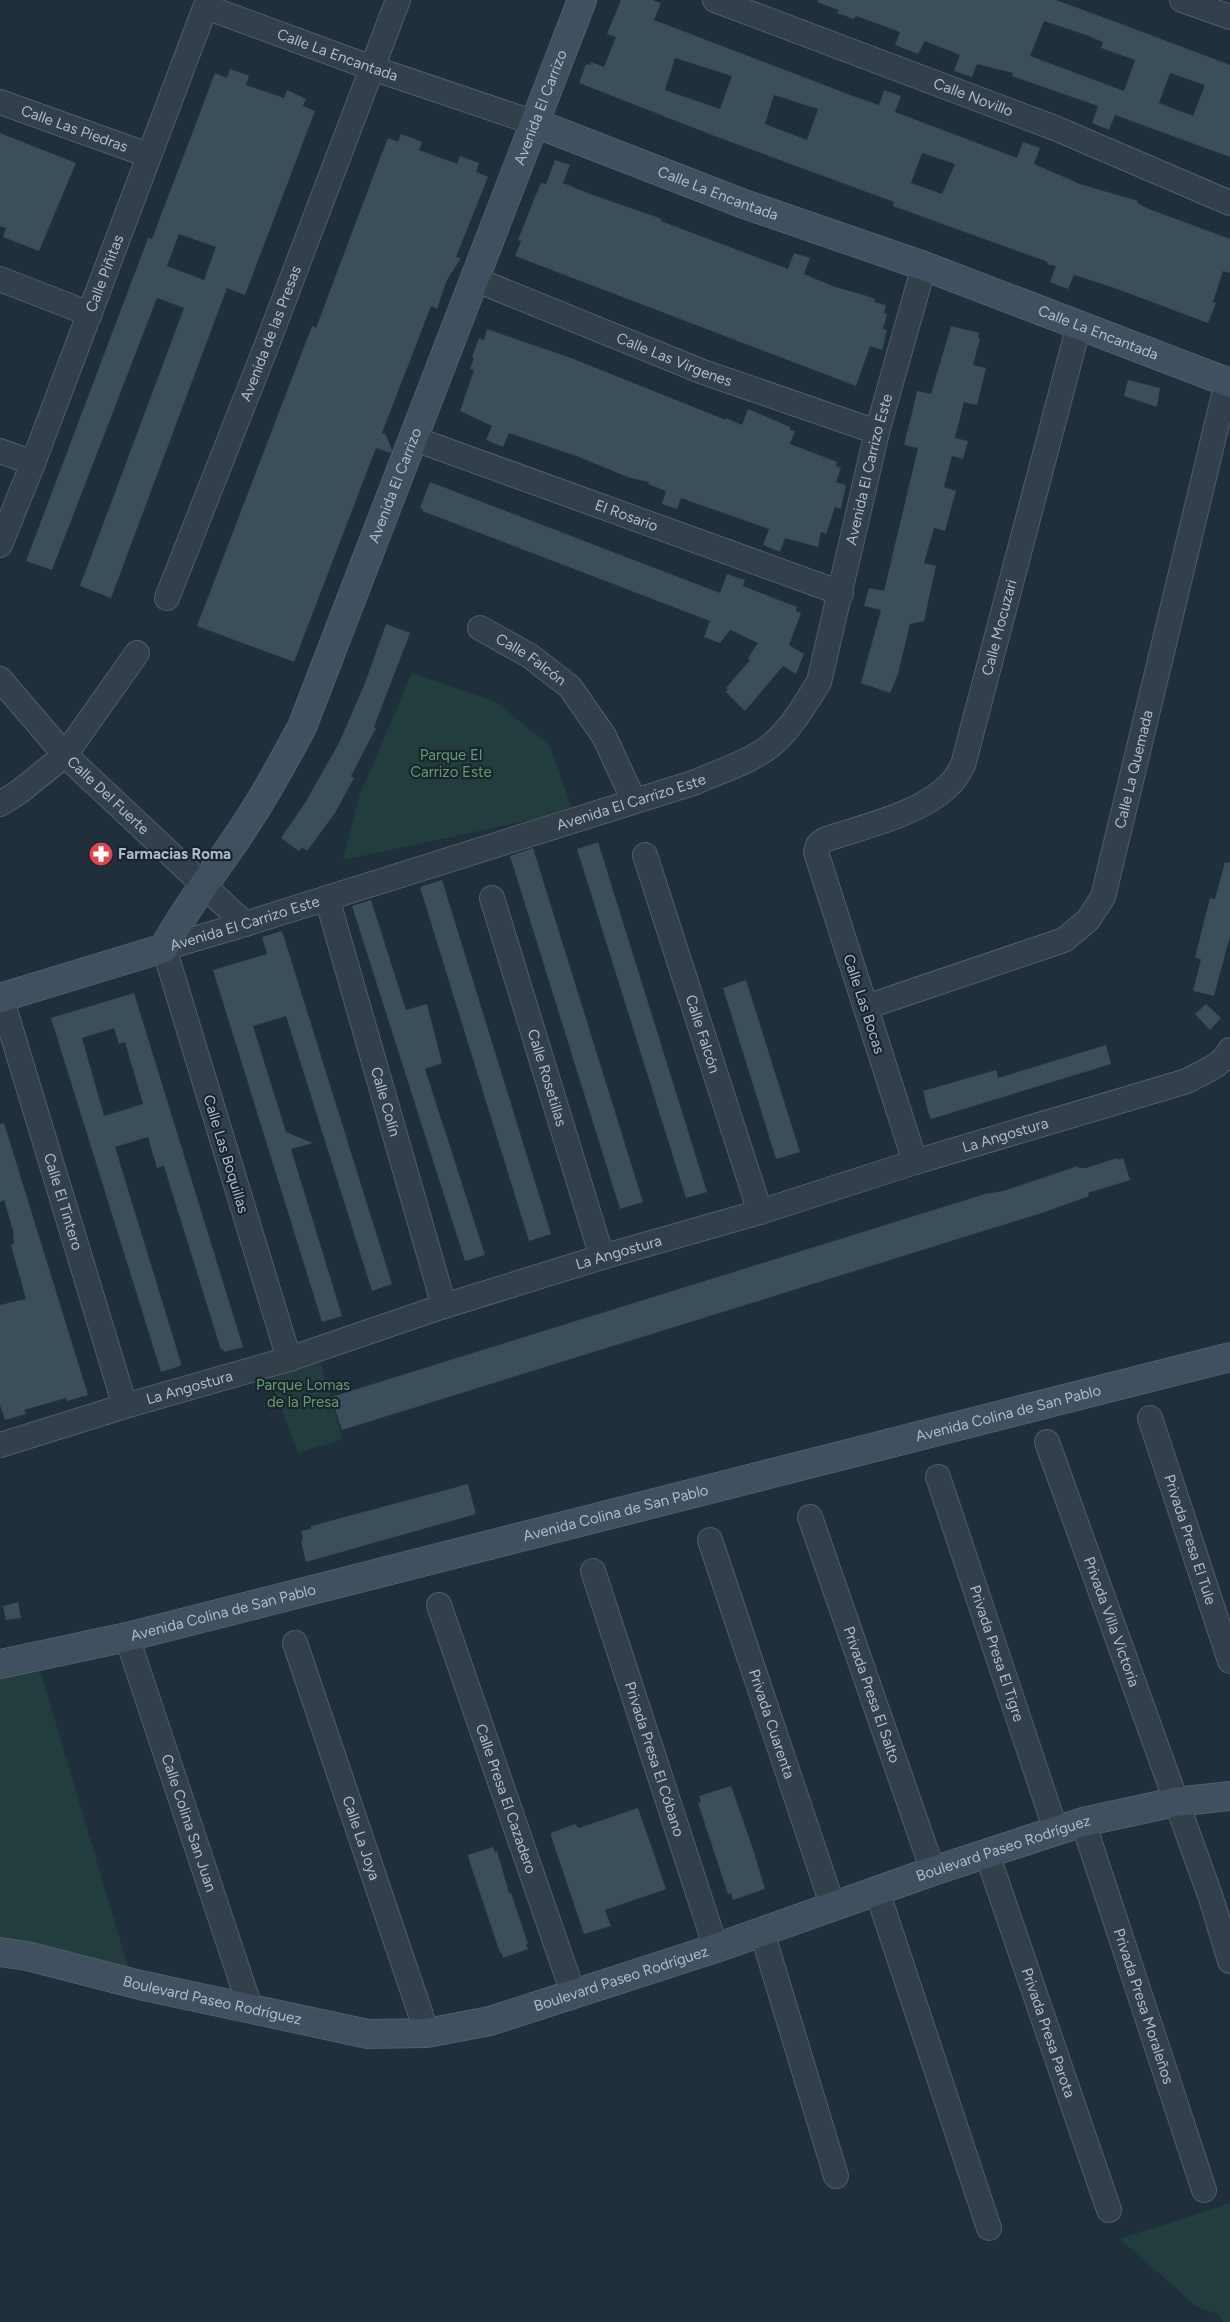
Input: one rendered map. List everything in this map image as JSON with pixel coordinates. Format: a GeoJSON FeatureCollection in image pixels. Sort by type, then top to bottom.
{"type":"FeatureCollection","features":[{"type":"Feature","properties":{"kind":"street","name":"Avenida de las Presas"},"geometry":{"type":"LineString","coordinates":[[167,598],[266,348],[398,0]]}},
{"type":"Feature","properties":{"kind":"street","name":"Avenida El Carrizo"},"geometry":{"type":"LineString","coordinates":[[164,948],[180,917],[204,886],[270,788],[302,727],[582,0]]}},
{"type":"Feature","properties":{"kind":"street","name":"Calle Novillo"},"geometry":{"type":"LineString","coordinates":[[715,0],[1055,128],[1230,202]]}},
{"type":"Feature","properties":{"kind":"street"},"geometry":{"type":"LineString","coordinates":[[1182,0],[1230,17]]}},
{"type":"Feature","properties":{"kind":"street","name":"Calle La Encantada"},"geometry":{"type":"LineString","coordinates":[[207,4],[372,68],[535,123],[744,204],[924,266],[1229,382]]}},
{"type":"Feature","properties":{"kind":"street","name":"Calle Piñitas"},"geometry":{"type":"LineString","coordinates":[[0,545],[33,463],[148,155],[207,4]]}},
{"type":"Feature","properties":{"kind":"street","name":"Calle Las Piedras"},"geometry":{"type":"LineString","coordinates":[[0,102],[148,155]]}},
{"type":"Feature","properties":{"kind":"street","name":"Avenida El Carrizo Este"},"geometry":{"type":"LineString","coordinates":[[1,998],[245,924],[634,801],[722,771],[748,760],[771,746],[797,716],[819,682],[877,432],[924,266]]}},
{"type":"Feature","properties":{"kind":"street"},"geometry":{"type":"LineString","coordinates":[[0,279],[90,314]]}},
{"type":"Feature","properties":{"kind":"street","name":"Calle Las Virgenes"},"geometry":{"type":"LineString","coordinates":[[474,279],[703,372],[877,432]]}},
{"type":"Feature","properties":{"kind":"street","name":"Calle Mocuzari"},"geometry":{"type":"LineString","coordinates":[[818,845],[824,840],[916,808],[936,796],[953,781],[963,765],[1080,325]]}},
{"type":"Feature","properties":{"kind":"street","name":"Calle La Quemada"},"geometry":{"type":"LineString","coordinates":[[866,1006],[1064,940],[1088,920],[1103,897],[1229,382]]}},
{"type":"Feature","properties":{"kind":"street","name":"El Rosario"},"geometry":{"type":"LineString","coordinates":[[412,438],[841,593]]}},
{"type":"Feature","properties":{"kind":"street"},"geometry":{"type":"LineString","coordinates":[[0,451],[33,463]]}},
{"type":"Feature","properties":{"kind":"street","name":"Calle Falcón"},"geometry":{"type":"LineString","coordinates":[[480,628],[530,656],[570,688],[604,736],[634,801]]}},
{"type":"Feature","properties":{"kind":"street"},"geometry":{"type":"LineString","coordinates":[[0,804],[19,792],[65,755],[137,653]]}},
{"type":"Feature","properties":{"kind":"street","name":"Calle Del Fuerte"},"geometry":{"type":"LineString","coordinates":[[0,679],[65,755],[245,924]]}},
{"type":"Feature","properties":{"kind":"street","name":"Calle Las Bocas"},"geometry":{"type":"LineString","coordinates":[[818,845],[816,852],[915,1162]]}},
{"type":"Feature","properties":{"kind":"street","name":"Calle Falcón"},"geometry":{"type":"LineString","coordinates":[[645,855],[760,1212]]}},
{"type":"Feature","properties":{"kind":"street","name":"Calle Colín"},"geometry":{"type":"LineString","coordinates":[[327,898],[444,1306]]}},
{"type":"Feature","properties":{"kind":"street","name":"Calle Rosetillas"},"geometry":{"type":"LineString","coordinates":[[492,898],[602,1257]]}},
{"type":"Feature","properties":{"kind":"street","name":"Calle Las Boquillas"},"geometry":{"type":"LineString","coordinates":[[164,948],[289,1359]]}},
{"type":"Feature","properties":{"kind":"street","name":"Calle El Tintero"},"geometry":{"type":"LineString","coordinates":[[1,998],[125,1406]]}},
{"type":"Feature","properties":{"kind":"street","name":"La Angostura"},"geometry":{"type":"LineString","coordinates":[[0,1445],[125,1406],[289,1359],[444,1306],[602,1257],[760,1212],[915,1162],[1187,1081],[1211,1068],[1228,1054],[1230,1050]]}},
{"type":"Feature","properties":{"kind":"street","name":"Avenida Colina de San Pablo"},"geometry":{"type":"LineString","coordinates":[[0,1664],[127,1637],[1230,1357]]}},
{"type":"Feature","properties":{"kind":"street","name":"Privada Presa El Tule"},"geometry":{"type":"LineString","coordinates":[[1150,1418],[1230,1661]]}},
{"type":"Feature","properties":{"kind":"street","name":"Privada Villa Victoria"},"geometry":{"type":"LineString","coordinates":[[1047,1442],[1211,1898],[1230,1961]]}},
{"type":"Feature","properties":{"kind":"street","name":"Privada Presa El Tigre"},"geometry":{"type":"LineString","coordinates":[[938,1477],[1056,1831]]}},
{"type":"Feature","properties":{"kind":"street","name":"Privada Presa El Salto"},"geometry":{"type":"LineString","coordinates":[[810,1517],[933,1871]]}},
{"type":"Feature","properties":{"kind":"street","name":"Privada Cuarenta"},"geometry":{"type":"LineString","coordinates":[[710,1540],[833,1907]]}},
{"type":"Feature","properties":{"kind":"street","name":"Privada Presa El Cóbano"},"geometry":{"type":"LineString","coordinates":[[593,1571],[716,1948]]}},
{"type":"Feature","properties":{"kind":"street","name":"Calle Presa El Cazadero"},"geometry":{"type":"LineString","coordinates":[[439,1605],[573,1993]]}},
{"type":"Feature","properties":{"kind":"street","name":"Calle Colina San Juan"},"geometry":{"type":"LineString","coordinates":[[127,1637],[251,2010]]}},
{"type":"Feature","properties":{"kind":"street","name":"Calle La Joya"},"geometry":{"type":"LineString","coordinates":[[295,1643],[428,2033]]}},
{"type":"Feature","properties":{"kind":"street","name":"Boulevard Paseo Rodríguez"},"geometry":{"type":"LineString","coordinates":[[0,1952],[27,1956],[140,1985],[251,2010],[368,2034],[428,2033],[490,2021],[716,1948],[933,1871],[1083,1822],[1175,1802],[1230,1796]]}},
{"type":"Feature","properties":{"kind":"street","name":"Privada Presa Moraleños"},"geometry":{"type":"LineString","coordinates":[[1083,1822],[1204,2190]]}},
{"type":"Feature","properties":{"kind":"street","name":"Privada Presa Parota"},"geometry":{"type":"LineString","coordinates":[[987,1854],[1109,2210]]}},
{"type":"Feature","properties":{"kind":"street"},"geometry":{"type":"LineString","coordinates":[[877,1891],[989,2228]]}},
{"type":"Feature","properties":{"kind":"street"},"geometry":{"type":"LineString","coordinates":[[762,1932],[836,2176]]}},
{"type":"Feature","properties":{"kind":"green space","name":"Parque El Carrizo Este"},"geometry":{"type":"Polygon","coordinates":[[[412,673],[496,702],[550,746],[573,811],[343,860],[360,794],[412,673]]]}},
{"type":"Feature","properties":{"kind":"green space","name":"Parque Lomas de la Presa"},"geometry":{"type":"Polygon","coordinates":[[[320,1361],[343,1439],[298,1453],[270,1377],[320,1361]]]}},
{"type":"Feature","properties":{"kind":"green space"},"geometry":{"type":"Polygon","coordinates":[[[34,1650],[133,1983],[0,1951],[0,1657],[34,1650]]]}},
{"type":"Feature","properties":{"kind":"green space"},"geometry":{"type":"Polygon","coordinates":[[[1230,2203],[1230,2322],[1223,2322],[1218,2314],[1197,2307],[1120,2239],[1230,2203]]]}},
{"type":"Feature","properties":{"kind":"building"},"geometry":{"type":"Polygon","coordinates":[[[621,0],[652,0],[661,3],[654,20],[853,96],[879,105],[884,90],[901,96],[895,112],[1017,158],[1023,142],[1040,148],[1034,164],[1080,184],[1138,201],[1137,203],[1149,209],[1230,239],[1230,273],[1223,271],[1213,302],[1216,303],[1208,323],[1074,275],[1068,289],[1050,282],[1056,266],[1047,264],[1048,262],[893,206],[894,202],[712,135],[579,83],[586,64],[590,65],[591,62],[604,67],[616,37],[607,34],[621,0]],[[675,58],[665,90],[720,109],[732,76],[675,58]],[[774,95],[765,124],[807,140],[818,109],[774,95]],[[922,153],[911,183],[942,194],[955,164],[922,153]]]}},
{"type":"Feature","properties":{"kind":"building"},"geometry":{"type":"Polygon","coordinates":[[[818,0],[1056,0],[1124,25],[1230,65],[1230,157],[1115,115],[1109,130],[1092,123],[1098,106],[1012,76],[1013,73],[977,64],[972,77],[954,71],[960,55],[925,41],[918,54],[895,45],[900,32],[856,16],[854,19],[837,13],[839,10],[817,2],[818,0]],[[1044,21],[1030,56],[1124,91],[1135,60],[1101,48],[1103,42],[1044,21]],[[1170,73],[1159,103],[1193,116],[1205,85],[1170,73]]]}},
{"type":"Feature","properties":{"kind":"building"},"geometry":{"type":"Polygon","coordinates":[[[230,69],[249,76],[246,85],[284,98],[287,90],[306,99],[303,106],[315,111],[245,295],[227,288],[111,598],[80,586],[184,308],[157,298],[52,570],[26,561],[148,238],[152,239],[215,73],[227,78],[230,69]],[[179,234],[167,266],[204,280],[216,247],[179,234]]]}},
{"type":"Feature","properties":{"kind":"building"},"geometry":{"type":"Polygon","coordinates":[[[0,133],[76,163],[39,251],[3,237],[6,228],[0,226],[0,133]]]}},
{"type":"Feature","properties":{"kind":"building"},"geometry":{"type":"Polygon","coordinates":[[[401,134],[422,142],[419,150],[457,164],[460,156],[479,163],[476,172],[488,177],[456,257],[461,258],[447,280],[437,309],[431,306],[382,433],[386,435],[392,450],[391,453],[376,448],[294,662],[197,626],[312,326],[316,328],[388,138],[398,142],[401,134]]]}},
{"type":"Feature","properties":{"kind":"building"},"geometry":{"type":"Polygon","coordinates":[[[555,160],[570,165],[563,183],[593,195],[662,219],[661,221],[788,269],[794,253],[810,258],[804,274],[835,287],[875,299],[874,302],[886,305],[884,313],[887,314],[883,329],[887,330],[882,350],[870,346],[856,386],[515,256],[521,241],[518,240],[535,197],[541,183],[546,184],[555,160]]]}},
{"type":"Feature","properties":{"kind":"building"},"geometry":{"type":"Polygon","coordinates":[[[951,326],[979,333],[978,338],[980,339],[973,365],[986,368],[977,405],[964,402],[955,438],[968,441],[963,459],[952,456],[944,487],[956,491],[945,531],[934,528],[924,563],[936,566],[924,621],[910,624],[898,674],[890,693],[861,683],[881,610],[864,606],[869,588],[884,591],[918,448],[904,445],[917,391],[931,394],[951,326]]]}},
{"type":"Feature","properties":{"kind":"building"},"geometry":{"type":"Polygon","coordinates":[[[487,329],[571,358],[726,420],[726,418],[742,425],[748,409],[790,427],[790,430],[795,431],[790,444],[837,462],[836,466],[841,468],[836,482],[846,485],[841,509],[835,507],[826,534],[821,532],[818,547],[785,538],[780,552],[763,545],[769,529],[681,498],[677,509],[662,504],[666,491],[648,484],[649,482],[630,478],[579,457],[509,433],[503,447],[486,440],[492,426],[460,411],[474,370],[470,369],[474,358],[472,357],[479,338],[484,340],[487,329]]]}},
{"type":"Feature","properties":{"kind":"building"},"geometry":{"type":"Polygon","coordinates":[[[1128,380],[1160,388],[1157,407],[1124,396],[1128,380]]]}},
{"type":"Feature","properties":{"kind":"building"},"geometry":{"type":"Polygon","coordinates":[[[430,482],[720,593],[727,574],[745,580],[743,586],[797,607],[796,611],[801,613],[789,645],[804,654],[796,674],[783,666],[745,711],[726,692],[728,690],[726,688],[750,660],[748,658],[758,643],[730,630],[720,643],[704,637],[710,621],[422,511],[423,509],[420,508],[430,482]]]}},
{"type":"Feature","properties":{"kind":"building"},"geometry":{"type":"Polygon","coordinates":[[[386,624],[410,633],[374,727],[376,728],[351,776],[354,778],[335,813],[307,851],[302,847],[299,851],[281,838],[305,803],[339,743],[365,683],[386,624]]]}},
{"type":"Feature","properties":{"kind":"building"},"geometry":{"type":"Polygon","coordinates":[[[598,842],[707,1192],[686,1198],[577,849],[598,842]]]}},
{"type":"Feature","properties":{"kind":"building"},"geometry":{"type":"Polygon","coordinates":[[[533,848],[643,1202],[620,1209],[510,856],[533,848]]]}},
{"type":"Feature","properties":{"kind":"building"},"geometry":{"type":"Polygon","coordinates":[[[1225,862],[1230,863],[1230,936],[1214,996],[1193,991],[1201,959],[1195,958],[1210,898],[1215,899],[1225,862]]]}},
{"type":"Feature","properties":{"kind":"building"},"geometry":{"type":"Polygon","coordinates":[[[442,880],[551,1234],[529,1241],[420,887],[442,880]]]}},
{"type":"Feature","properties":{"kind":"building"},"geometry":{"type":"Polygon","coordinates":[[[371,900],[406,1010],[427,1004],[442,1063],[425,1069],[485,1255],[465,1261],[352,906],[371,900]]]}},
{"type":"Feature","properties":{"kind":"building"},"geometry":{"type":"Polygon","coordinates":[[[282,931],[392,1284],[372,1291],[286,1016],[253,1026],[286,1132],[313,1143],[291,1149],[342,1316],[322,1322],[213,970],[267,954],[262,937],[282,931]]]}},
{"type":"Feature","properties":{"kind":"building"},"geometry":{"type":"Polygon","coordinates":[[[746,980],[800,1152],[776,1159],[723,988],[746,980]]]}},
{"type":"Feature","properties":{"kind":"building"},"geometry":{"type":"Polygon","coordinates":[[[134,993],[243,1347],[224,1352],[223,1349],[221,1350],[164,1166],[157,1168],[148,1137],[115,1147],[181,1363],[180,1366],[161,1372],[51,1018],[134,993]],[[114,1028],[82,1038],[104,1116],[143,1104],[125,1042],[119,1044],[114,1028]]]}},
{"type":"Feature","properties":{"kind":"building"},"geometry":{"type":"Polygon","coordinates":[[[1206,1004],[1221,1018],[1210,1030],[1195,1014],[1206,1004]]]}},
{"type":"Feature","properties":{"kind":"building"},"geometry":{"type":"Polygon","coordinates":[[[1106,1045],[1111,1064],[931,1119],[928,1112],[923,1091],[996,1070],[998,1078],[1106,1045]]]}},
{"type":"Feature","properties":{"kind":"building"},"geometry":{"type":"Polygon","coordinates":[[[4,1123],[88,1395],[67,1401],[66,1398],[24,1410],[26,1414],[5,1420],[0,1405],[0,1305],[26,1299],[11,1245],[14,1244],[13,1230],[4,1200],[0,1202],[0,1124],[4,1123]]]}},
{"type":"Feature","properties":{"kind":"building"},"geometry":{"type":"Polygon","coordinates":[[[1117,1158],[1118,1160],[1123,1158],[1130,1180],[1088,1193],[1089,1196],[1045,1212],[342,1430],[331,1397],[985,1194],[1003,1191],[1078,1166],[1079,1168],[1086,1168],[1117,1158]]]}},
{"type":"Feature","properties":{"kind":"building"},"geometry":{"type":"Polygon","coordinates":[[[468,1484],[476,1514],[306,1562],[301,1542],[303,1539],[301,1531],[311,1529],[311,1526],[468,1484]]]}},
{"type":"Feature","properties":{"kind":"building"},"geometry":{"type":"Polygon","coordinates":[[[18,1602],[21,1618],[6,1620],[3,1606],[18,1602]]]}},
{"type":"Feature","properties":{"kind":"building"},"geometry":{"type":"Polygon","coordinates":[[[731,1786],[765,1889],[733,1900],[731,1893],[728,1894],[698,1803],[701,1802],[699,1796],[731,1786]]]}},
{"type":"Feature","properties":{"kind":"building"},"geometry":{"type":"Polygon","coordinates":[[[638,1808],[666,1889],[605,1910],[611,1926],[584,1934],[551,1833],[575,1824],[579,1828],[638,1808]]]}},
{"type":"Feature","properties":{"kind":"building"},"geometry":{"type":"Polygon","coordinates":[[[493,1847],[495,1852],[497,1851],[509,1893],[511,1893],[528,1944],[526,1944],[528,1949],[503,1958],[468,1855],[493,1847]]]}},
{"type":"Feature","properties":{"kind":"place","name":"Farmacias Roma"},"geometry":{"type":"Point","coordinates":[101,854]}}]}
